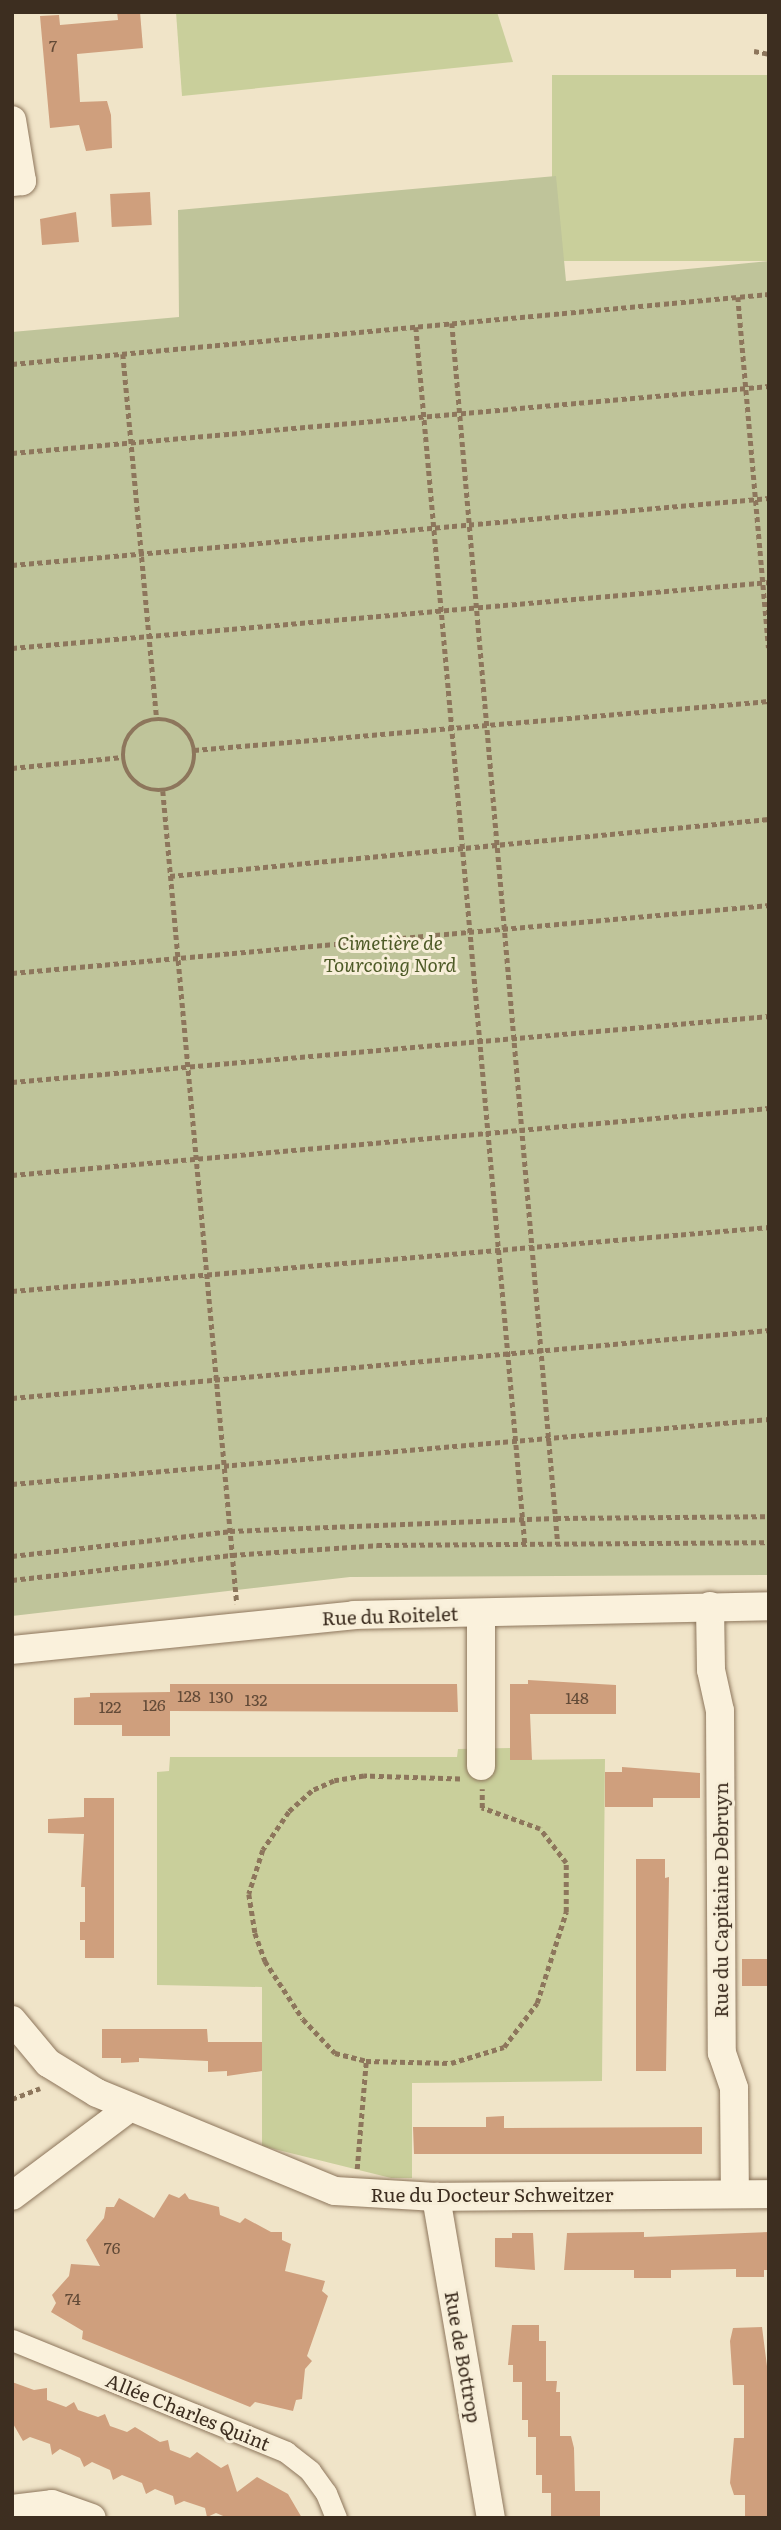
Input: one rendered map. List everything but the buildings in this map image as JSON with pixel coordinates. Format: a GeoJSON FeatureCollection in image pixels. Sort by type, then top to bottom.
{"type":"FeatureCollection","features":[{"type":"Feature","properties":{"kind":"street"},"geometry":{"type":"LineString","coordinates":[[12,120],[22,181],[12,182]]}},
{"type":"Feature","properties":{"kind":"street","name":"Rue du Capitaine Debruyn"},"geometry":{"type":"LineString","coordinates":[[710,1606],[711,1670],[720,1712],[722,2053],[734,2088],[735,2194]]}},
{"type":"Feature","properties":{"kind":"street","name":"Rue du Roitelet"},"geometry":{"type":"LineString","coordinates":[[12,1650],[354,1615],[769,1606]]}},
{"type":"Feature","properties":{"kind":"street"},"geometry":{"type":"LineString","coordinates":[[481,1613],[482,1773]]}},
{"type":"Feature","properties":{"kind":"street","name":"Rue du Docteur Schweitzer"},"geometry":{"type":"LineString","coordinates":[[12,2020],[36,2050],[65,2075],[129,2108],[302,2180],[354,2194],[436,2197],[769,2194]]}},
{"type":"Feature","properties":{"kind":"street"},"geometry":{"type":"LineString","coordinates":[[12,2196],[129,2108]]}},
{"type":"Feature","properties":{"kind":"street","name":"Rue de Bottrop"},"geometry":{"type":"LineString","coordinates":[[436,2197],[491,2518]]}},
{"type":"Feature","properties":{"kind":"street","name":"Allée Charles Quint"},"geometry":{"type":"LineString","coordinates":[[12,2340],[286,2452],[310,2471],[326,2493],[336,2518]]}},
{"type":"Feature","properties":{"kind":"street"},"geometry":{"type":"LineString","coordinates":[[12,2509],[52,2504],[92,2518]]}},
{"type":"Feature","properties":{"kind":"path"},"geometry":{"type":"LineString","coordinates":[[754,51],[769,54]]}},
{"type":"Feature","properties":{"kind":"path"},"geometry":{"type":"LineString","coordinates":[[12,364],[769,294]]}},
{"type":"Feature","properties":{"kind":"path"},"geometry":{"type":"LineString","coordinates":[[738,297],[766,583],[769,648]]}},
{"type":"Feature","properties":{"kind":"path"},"geometry":{"type":"LineString","coordinates":[[452,323],[558,1544]]}},
{"type":"Feature","properties":{"kind":"path"},"geometry":{"type":"LineString","coordinates":[[416,327],[525,1544]]}},
{"type":"Feature","properties":{"kind":"path"},"geometry":{"type":"LineString","coordinates":[[123,354],[157,718]]}},
{"type":"Feature","properties":{"kind":"path"},"geometry":{"type":"LineString","coordinates":[[12,453],[769,386]]}},
{"type":"Feature","properties":{"kind":"path"},"geometry":{"type":"LineString","coordinates":[[12,565],[769,498]]}},
{"type":"Feature","properties":{"kind":"path"},"geometry":{"type":"LineString","coordinates":[[12,648],[766,583]]}},
{"type":"Feature","properties":{"kind":"path"},"geometry":{"type":"LineString","coordinates":[[194,750],[769,701]]}},
{"type":"Feature","properties":{"kind":"path"},"geometry":{"type":"LineString","coordinates":[[157,718],[180,725],[194,750],[192,770],[185,780],[163,791],[140,786],[131,779],[122,757],[128,735],[146,720],[157,718]]}},
{"type":"Feature","properties":{"kind":"path"},"geometry":{"type":"LineString","coordinates":[[12,768],[122,757]]}},
{"type":"Feature","properties":{"kind":"path"},"geometry":{"type":"LineString","coordinates":[[163,791],[239,1626]]}},
{"type":"Feature","properties":{"kind":"path"},"geometry":{"type":"LineString","coordinates":[[170,876],[769,819]]}},
{"type":"Feature","properties":{"kind":"path"},"geometry":{"type":"LineString","coordinates":[[12,973],[769,905]]}},
{"type":"Feature","properties":{"kind":"path"},"geometry":{"type":"LineString","coordinates":[[12,1082],[769,1017]]}},
{"type":"Feature","properties":{"kind":"path"},"geometry":{"type":"LineString","coordinates":[[12,1175],[769,1108]]}},
{"type":"Feature","properties":{"kind":"path"},"geometry":{"type":"LineString","coordinates":[[12,1291],[769,1227]]}},
{"type":"Feature","properties":{"kind":"path"},"geometry":{"type":"LineString","coordinates":[[12,1398],[769,1330]]}},
{"type":"Feature","properties":{"kind":"path"},"geometry":{"type":"LineString","coordinates":[[12,1484],[769,1419]]}},
{"type":"Feature","properties":{"kind":"path"},"geometry":{"type":"LineString","coordinates":[[12,1556],[230,1531],[523,1518],[769,1516]]}},
{"type":"Feature","properties":{"kind":"path"},"geometry":{"type":"LineString","coordinates":[[12,1580],[232,1555],[377,1545],[769,1542]]}},
{"type":"Feature","properties":{"kind":"path"},"geometry":{"type":"LineString","coordinates":[[482,1773],[482,1808],[540,1829],[566,1863],[566,1912],[537,2003],[504,2047],[451,2063],[366,2061],[335,2053],[321,2042],[265,1961],[250,1916],[254,1872],[289,1812],[312,1791],[334,1781],[364,1776],[482,1773]]}},
{"type":"Feature","properties":{"kind":"path"},"geometry":{"type":"LineString","coordinates":[[354,2194],[366,2061]]}},
{"type":"Feature","properties":{"kind":"green space"},"geometry":{"type":"Polygon","coordinates":[[[176,12],[497,12],[513,62],[182,96],[176,12]]]}},
{"type":"Feature","properties":{"kind":"green space"},"geometry":{"type":"Polygon","coordinates":[[[552,75],[769,75],[769,261],[552,261],[552,75]]]}},
{"type":"Feature","properties":{"kind":"green space","name":"Cimetière de Tourcoing Nord"},"geometry":{"type":"Polygon","coordinates":[[[556,176],[566,281],[769,261],[769,1575],[350,1577],[12,1616],[12,332],[179,317],[178,210],[556,176]]]}},
{"type":"Feature","properties":{"kind":"green space"},"geometry":{"type":"Polygon","coordinates":[[[510,1748],[510,1760],[605,1759],[602,2081],[412,2083],[412,2178],[391,2178],[262,2146],[262,1987],[157,1985],[157,1772],[169,1771],[170,1757],[457,1757],[458,1749],[510,1748]]]}}]}
